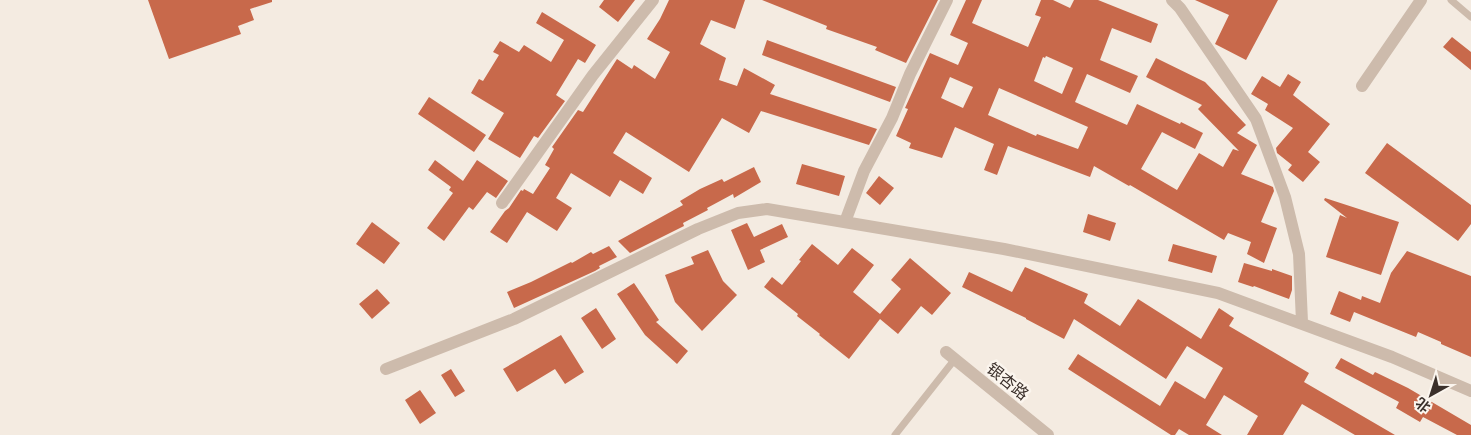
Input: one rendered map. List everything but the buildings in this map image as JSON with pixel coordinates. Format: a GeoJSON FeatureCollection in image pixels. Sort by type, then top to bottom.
{"type":"FeatureCollection","features":[{"type":"Feature","properties":{"kind":"street"},"geometry":{"type":"LineString","coordinates":[[502,203],[593,75],[653,0]]}},
{"type":"Feature","properties":{"kind":"street"},"geometry":{"type":"LineString","coordinates":[[845,222],[864,171],[892,118],[910,74],[946,0]]}},
{"type":"Feature","properties":{"kind":"street"},"geometry":{"type":"LineString","coordinates":[[1172,0],[1180,8],[1256,119],[1285,197],[1299,254],[1302,322]]}},
{"type":"Feature","properties":{"kind":"street"},"geometry":{"type":"LineString","coordinates":[[1362,86],[1421,0]]}},
{"type":"Feature","properties":{"kind":"street"},"geometry":{"type":"LineString","coordinates":[[386,369],[514,319],[698,229],[738,213],[766,209],[1004,249],[1218,293],[1302,322],[1392,357],[1471,391]]}},
{"type":"Feature","properties":{"kind":"street","name":"银杏路"},"geometry":{"type":"LineString","coordinates":[[951,355],[1048,435]]}},
{"type":"Feature","properties":{"kind":"lane"},"geometry":{"type":"LineString","coordinates":[[1451,0],[1471,17]]}},
{"type":"Feature","properties":{"kind":"lane"},"geometry":{"type":"LineString","coordinates":[[895,435],[951,355]]}}]}
